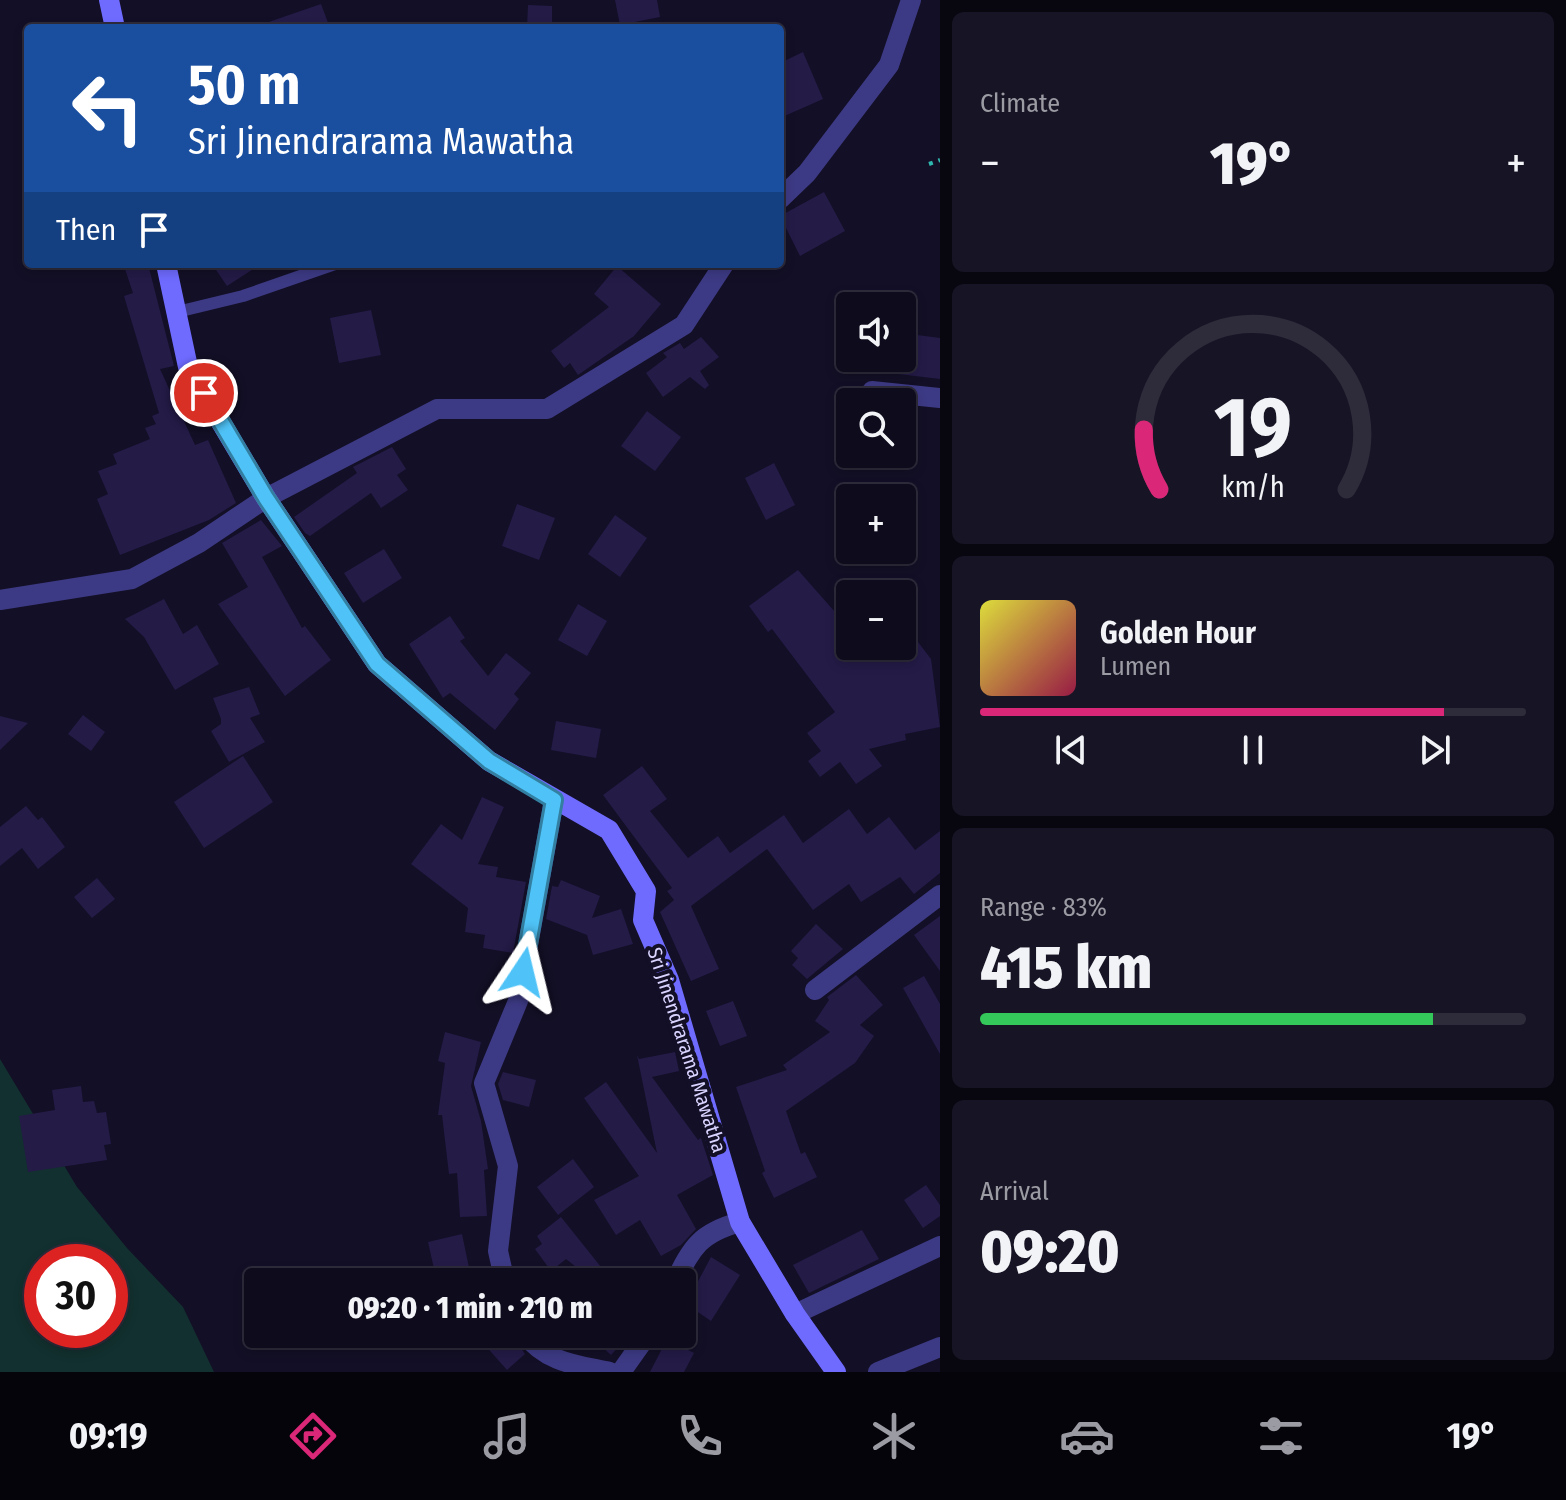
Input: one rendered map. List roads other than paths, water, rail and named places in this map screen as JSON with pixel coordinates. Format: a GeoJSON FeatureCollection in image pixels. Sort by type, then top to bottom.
{"type":"FeatureCollection","features":[{"type":"Feature","properties":{"kind":"main road"},"geometry":{"type":"LineString","coordinates":[[109,0],[114,24]]}},
{"type":"Feature","properties":{"kind":"main road","name":"Sri Jinendrarama Mawatha"},"geometry":{"type":"LineString","coordinates":[[167,268],[188,367],[266,498],[377,664],[489,761],[609,830],[646,891],[643,920],[669,980],[740,1222],[795,1314],[836,1372]]}},
{"type":"Feature","properties":{"kind":"street"},"geometry":{"type":"LineString","coordinates":[[784,195],[807,173],[889,65],[911,0]]}},
{"type":"Feature","properties":{"kind":"street"},"geometry":{"type":"LineString","coordinates":[[0,600],[132,579],[199,543],[266,498],[437,409],[547,409],[684,325],[721,268]]}},
{"type":"Feature","properties":{"kind":"street"},"geometry":{"type":"LineString","coordinates":[[916,396],[940,398]]}},
{"type":"Feature","properties":{"kind":"street"},"geometry":{"type":"LineString","coordinates":[[502,1268],[498,1251],[508,1166],[484,1083],[518,1001],[554,800]]}},
{"type":"Feature","properties":{"kind":"street"},"geometry":{"type":"LineString","coordinates":[[815,990],[940,895]]}},
{"type":"Feature","properties":{"kind":"street"},"geometry":{"type":"LineString","coordinates":[[682,1268],[693,1246],[718,1228],[740,1222]]}},
{"type":"Feature","properties":{"kind":"street"},"geometry":{"type":"LineString","coordinates":[[795,1314],[940,1246]]}},
{"type":"Feature","properties":{"kind":"street"},"geometry":{"type":"LineString","coordinates":[[878,1372],[940,1347]]}},
{"type":"Feature","properties":{"kind":"street"},"geometry":{"type":"LineString","coordinates":[[535,1348],[555,1360],[610,1372]]}},
{"type":"Feature","properties":{"kind":"street"},"geometry":{"type":"LineString","coordinates":[[621,1372],[638,1348]]}},
{"type":"Feature","properties":{"kind":"lane"},"geometry":{"type":"LineString","coordinates":[[177,312],[243,296],[324,268]]}}]}
